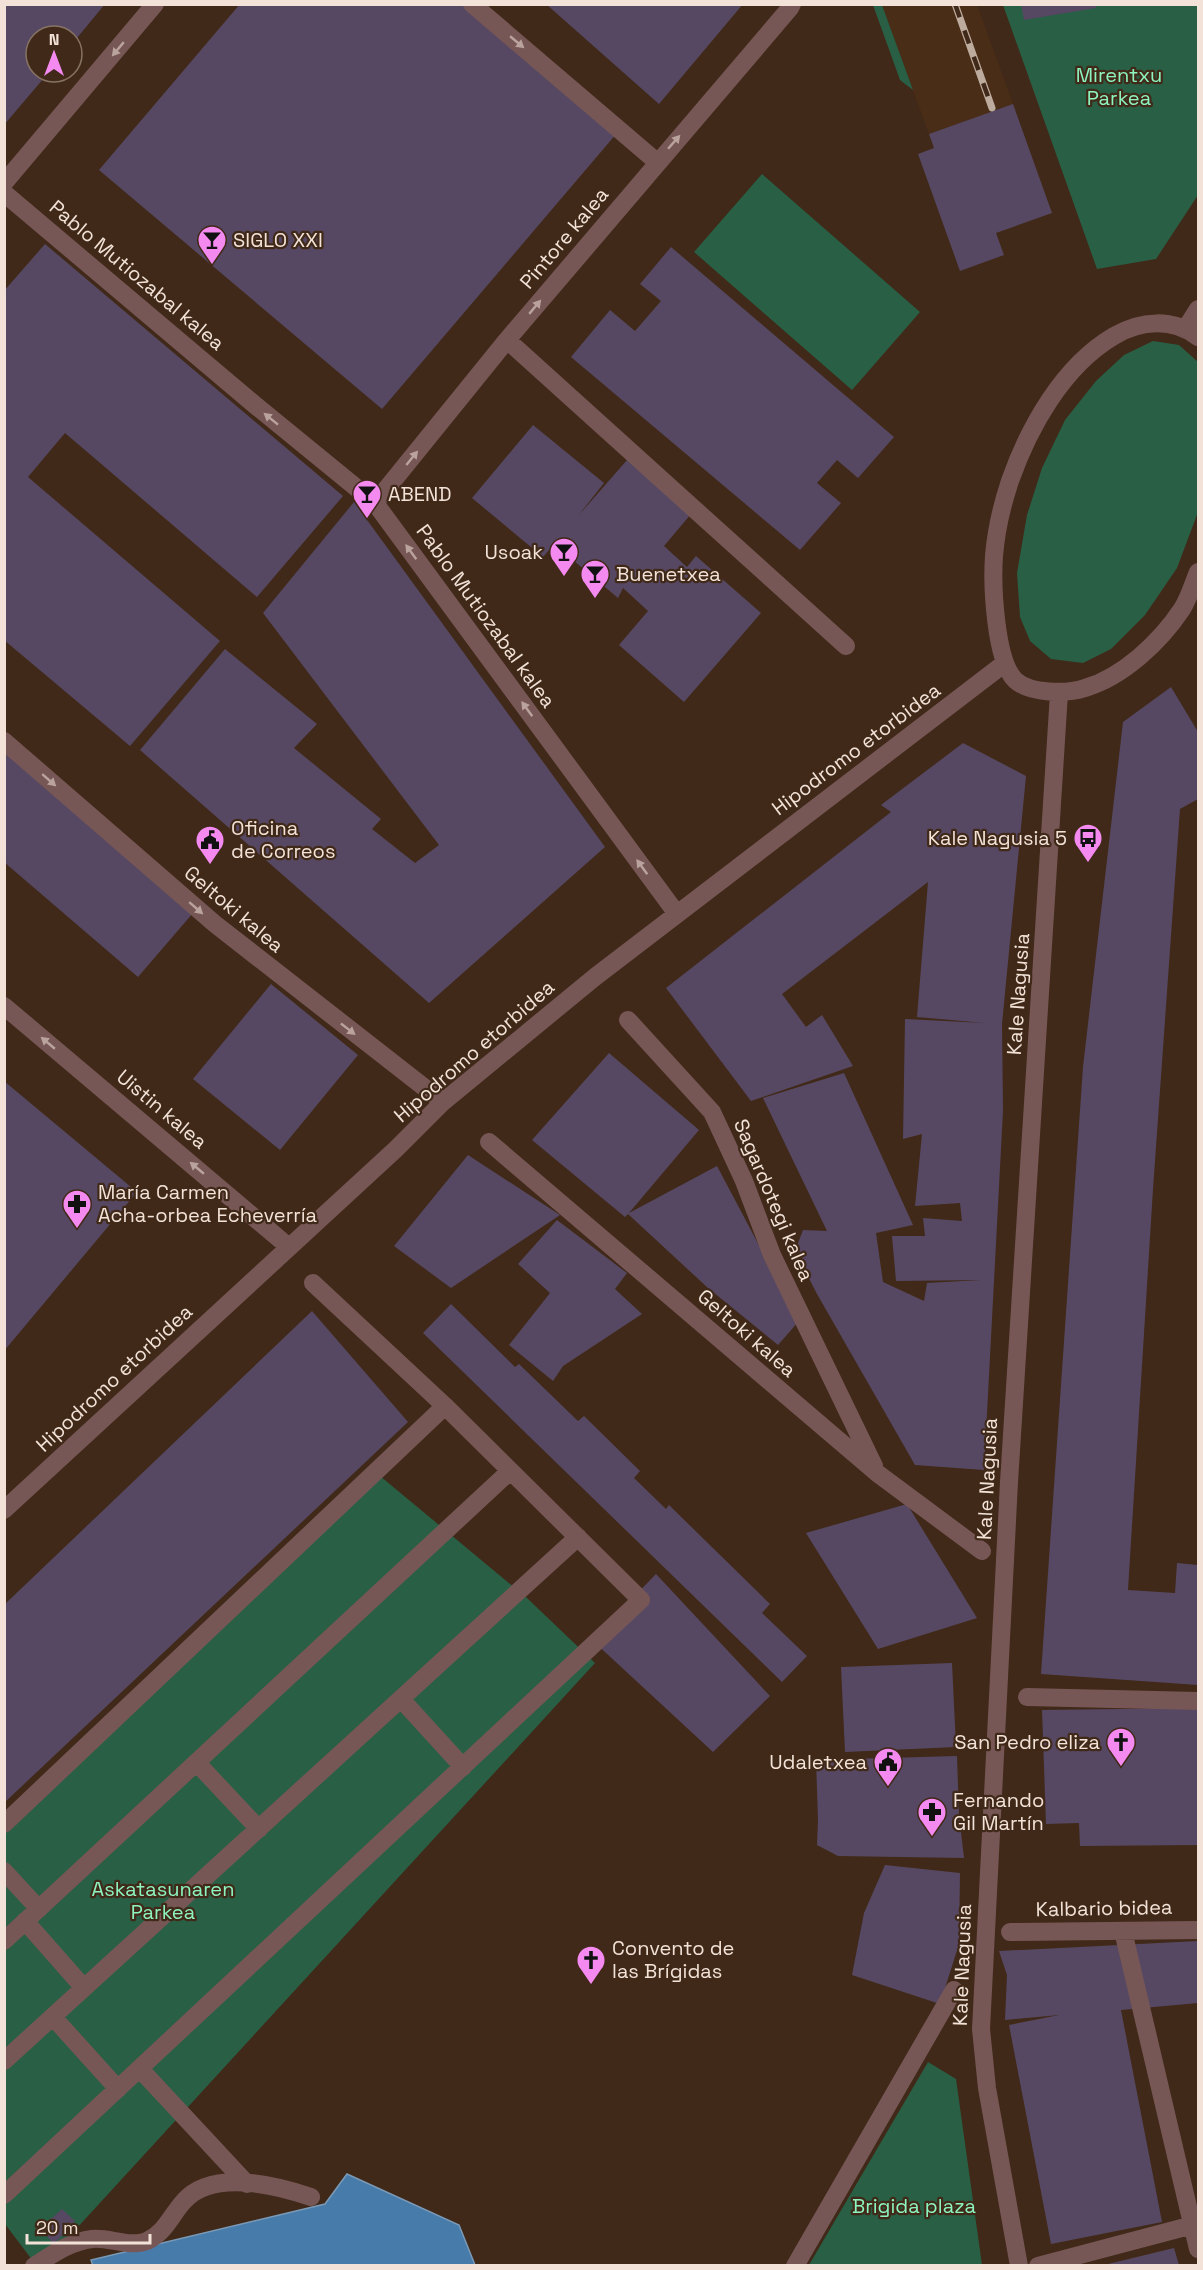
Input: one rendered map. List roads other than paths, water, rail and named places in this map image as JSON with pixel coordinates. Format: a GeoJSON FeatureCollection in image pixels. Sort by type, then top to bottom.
{"type":"FeatureCollection","features":[{"type":"Feature","properties":{"kind":"street"},"geometry":{"type":"LineString","coordinates":[[4,183],[155,4]]}},
{"type":"Feature","properties":{"kind":"street"},"geometry":{"type":"LineString","coordinates":[[472,4],[657,162]]}},
{"type":"Feature","properties":{"kind":"street","name":"Pintore kalea"},"geometry":{"type":"LineString","coordinates":[[375,503],[507,340],[792,4]]}},
{"type":"Feature","properties":{"kind":"street","name":"Pablo Mutiozabal kalea"},"geometry":{"type":"LineString","coordinates":[[4,193],[375,503],[677,914]]}},
{"type":"Feature","properties":{"kind":"street"},"geometry":{"type":"LineString","coordinates":[[1198,309],[1192,333],[1157,322],[1129,327],[1100,344],[1076,366],[1047,404],[1010,481],[1000,516],[994,557],[998,636],[1005,663],[1016,681],[1032,688],[1071,693],[1093,686],[1117,674],[1148,650],[1182,609],[1198,572]]}},
{"type":"Feature","properties":{"kind":"street"},"geometry":{"type":"LineString","coordinates":[[507,340],[846,646]]}},
{"type":"Feature","properties":{"kind":"street","name":"Hipodromo etorbidea"},"geometry":{"type":"LineString","coordinates":[[4,1510],[396,1149],[443,1102],[595,977],[1005,663]]}},
{"type":"Feature","properties":{"kind":"street","name":"Kale Nagusia"},"geometry":{"type":"LineString","coordinates":[[1018,2265],[987,2088],[981,2029],[1009,1482],[1059,693]]}},
{"type":"Feature","properties":{"kind":"street","name":"Geltoki kalea"},"geometry":{"type":"LineString","coordinates":[[4,741],[215,924],[443,1102]]}},
{"type":"Feature","properties":{"kind":"street","name":"Uistin kalea"},"geometry":{"type":"LineString","coordinates":[[4,1006],[289,1247]]}},
{"type":"Feature","properties":{"kind":"street","name":"Sagardotegi kalea"},"geometry":{"type":"LineString","coordinates":[[628,1020],[712,1112],[744,1181],[772,1255],[877,1473]]}},
{"type":"Feature","properties":{"kind":"street","name":"Geltoki kalea"},"geometry":{"type":"LineString","coordinates":[[489,1142],[877,1473],[982,1551]]}},
{"type":"Feature","properties":{"kind":"street"},"geometry":{"type":"LineString","coordinates":[[4,2195],[641,1600],[445,1406],[313,1283]]}},
{"type":"Feature","properties":{"kind":"street"},"geometry":{"type":"LineString","coordinates":[[4,1824],[445,1406]]}},
{"type":"Feature","properties":{"kind":"street"},"geometry":{"type":"LineString","coordinates":[[4,1941],[510,1471]]}},
{"type":"Feature","properties":{"kind":"street"},"geometry":{"type":"LineString","coordinates":[[4,2061],[578,1537]]}},
{"type":"Feature","properties":{"kind":"street"},"geometry":{"type":"LineString","coordinates":[[1027,1697],[1198,1701]]}},
{"type":"Feature","properties":{"kind":"street"},"geometry":{"type":"LineString","coordinates":[[401,1699],[463,1767]]}},
{"type":"Feature","properties":{"kind":"street"},"geometry":{"type":"LineString","coordinates":[[197,1762],[259,1829]]}},
{"type":"Feature","properties":{"kind":"street"},"geometry":{"type":"LineString","coordinates":[[4,1871],[84,1988]]}},
{"type":"Feature","properties":{"kind":"street","name":"Kalbario bidea"},"geometry":{"type":"LineString","coordinates":[[1010,1932],[1198,1930]]}},
{"type":"Feature","properties":{"kind":"street"},"geometry":{"type":"LineString","coordinates":[[1123,1931],[1198,2249]]}},
{"type":"Feature","properties":{"kind":"street"},"geometry":{"type":"LineString","coordinates":[[795,2265],[954,1990]]}},
{"type":"Feature","properties":{"kind":"street"},"geometry":{"type":"LineString","coordinates":[[53,2017],[118,2089]]}},
{"type":"Feature","properties":{"kind":"street"},"geometry":{"type":"LineString","coordinates":[[140,2069],[247,2184]]}},
{"type":"Feature","properties":{"kind":"street"},"geometry":{"type":"LineString","coordinates":[[34,2265],[70,2244],[94,2239],[145,2242],[165,2229],[184,2200],[201,2187],[228,2182],[273,2186],[311,2197]]}},
{"type":"Feature","properties":{"kind":"street"},"geometry":{"type":"LineString","coordinates":[[1038,2265],[1193,2225]]}},
{"type":"Feature","properties":{"kind":"water"},"geometry":{"type":"Polygon","coordinates":[[[347,2174],[459,2225],[475,2265],[93,2266],[91,2260],[325,2204],[347,2174]]]}},
{"type":"Feature","properties":{"kind":"railway"},"geometry":{"type":"LineString","coordinates":[[955,4],[992,108]]}},
{"type":"Feature","properties":{"kind":"place","name":"SIGLO XXI"},"geometry":{"type":"Point","coordinates":[212,266]}},
{"type":"Feature","properties":{"kind":"place","name":"ABEND"},"geometry":{"type":"Point","coordinates":[367,520]}},
{"type":"Feature","properties":{"kind":"place","name":"Usoak"},"geometry":{"type":"Point","coordinates":[564,578]}},
{"type":"Feature","properties":{"kind":"place","name":"Buenetxea"},"geometry":{"type":"Point","coordinates":[595,600]}},
{"type":"Feature","properties":{"kind":"place","name":"Kale Nagusia 5"},"geometry":{"type":"Point","coordinates":[1088,864]}},
{"type":"Feature","properties":{"kind":"place","name":"Oficina de Correos"},"geometry":{"type":"Point","coordinates":[210,866]}},
{"type":"Feature","properties":{"kind":"place","name":"María Carmen Acha-orbea Echeverría"},"geometry":{"type":"Point","coordinates":[77,1230]}},
{"type":"Feature","properties":{"kind":"place","name":"San Pedro eliza"},"geometry":{"type":"Point","coordinates":[1121,1768]}},
{"type":"Feature","properties":{"kind":"place","name":"Udaletxea"},"geometry":{"type":"Point","coordinates":[888,1788]}},
{"type":"Feature","properties":{"kind":"place","name":"Fernando Gil Martín"},"geometry":{"type":"Point","coordinates":[932,1838]}},
{"type":"Feature","properties":{"kind":"place","name":"Convento de las Brígidas"},"geometry":{"type":"Point","coordinates":[591,1986]}},
{"type":"Feature","properties":{"kind":"park label","name":"Mirentxu Parkea"},"geometry":{"type":"Point","coordinates":[1119,86]}},
{"type":"Feature","properties":{"kind":"park label","name":"Askatasunaren Parkea"},"geometry":{"type":"Point","coordinates":[163,1900]}},
{"type":"Feature","properties":{"kind":"park label","name":"Brigida plaza"},"geometry":{"type":"Point","coordinates":[914,2206]}}]}
